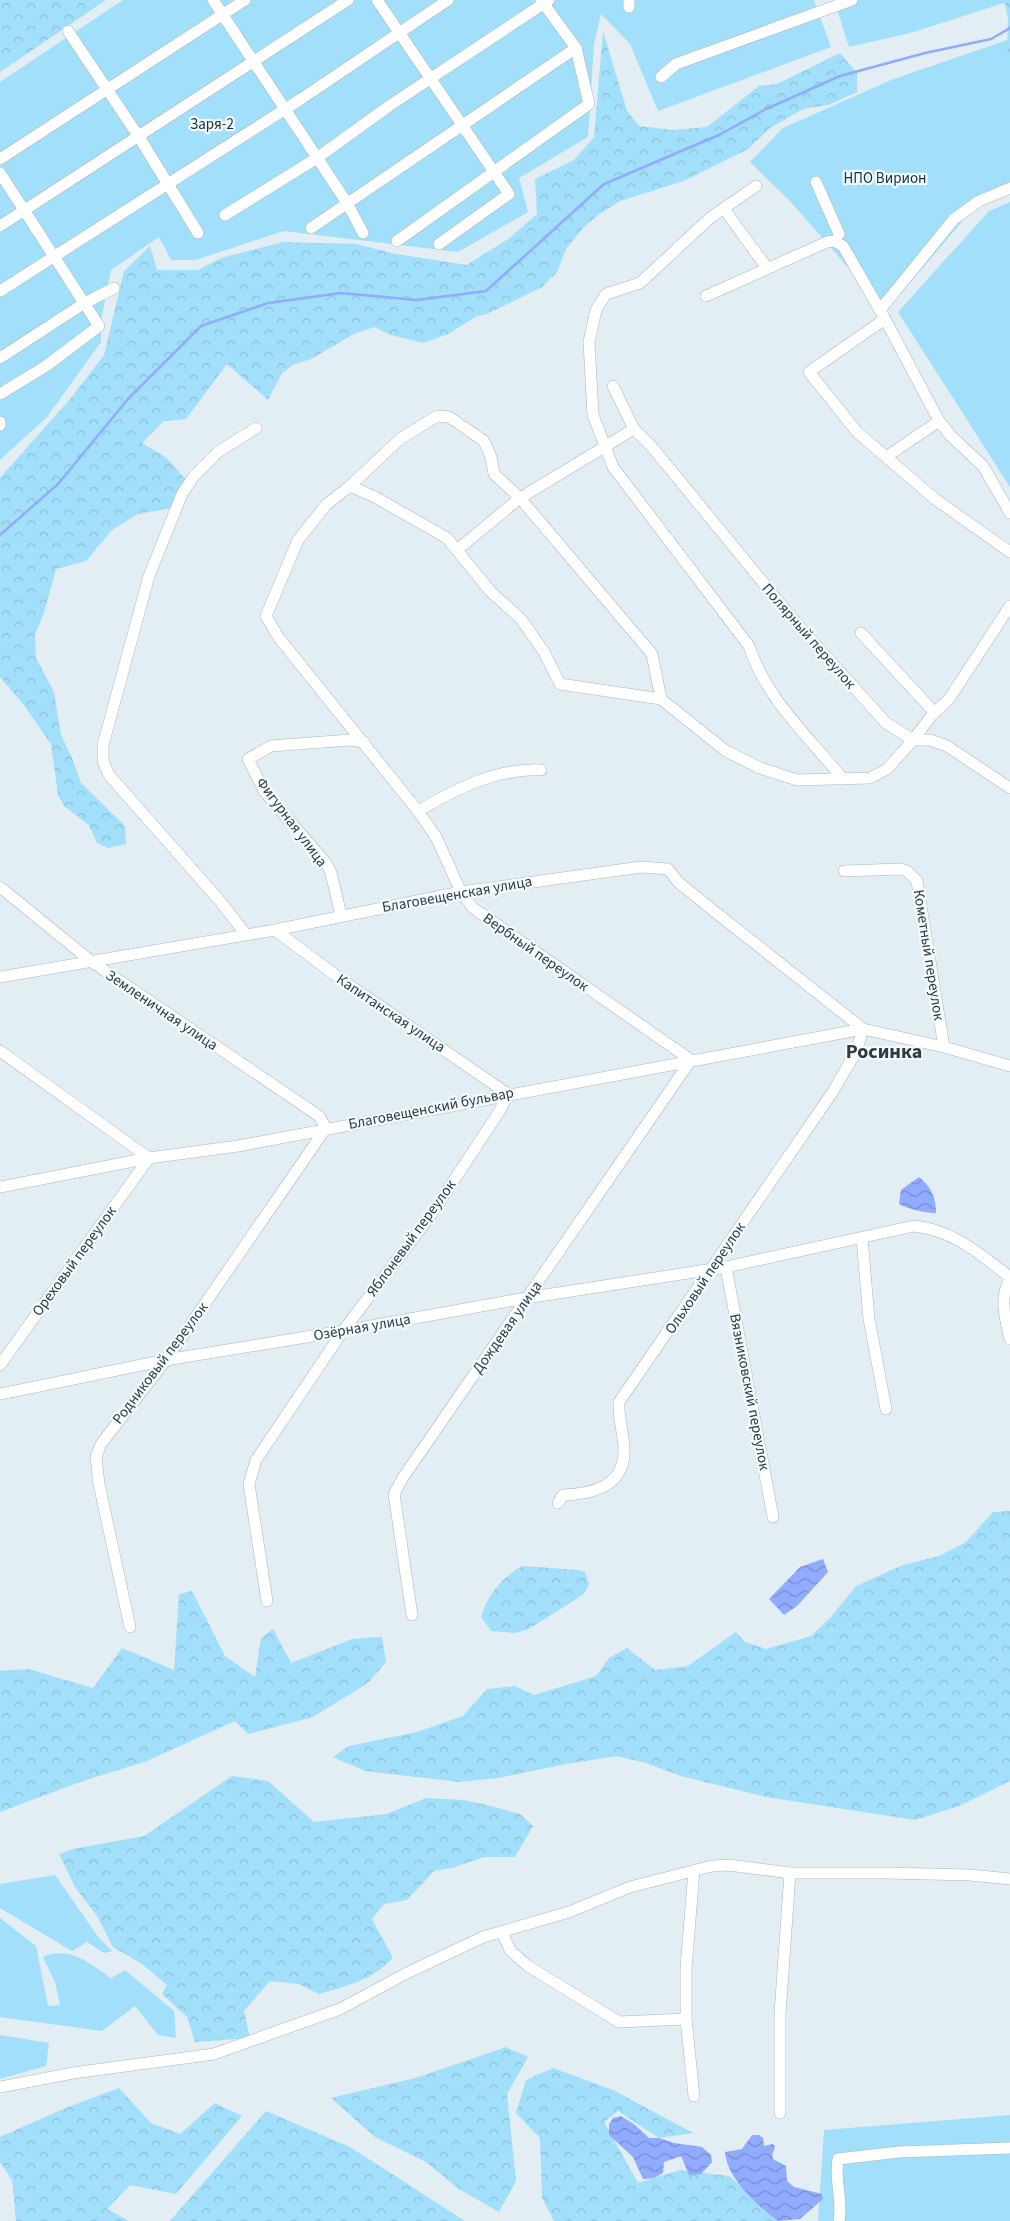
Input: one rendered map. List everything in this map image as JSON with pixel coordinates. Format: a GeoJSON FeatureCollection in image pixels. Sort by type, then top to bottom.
{"type":"FeatureCollection","features":[{"type":"Feature","properties":{"kind":"street"},"geometry":{"type":"LineString","coordinates":[[213,0],[347,204],[363,233]]}},
{"type":"Feature","properties":{"kind":"street"},"geometry":{"type":"LineString","coordinates":[[0,159],[246,0]]}},
{"type":"Feature","properties":{"kind":"street"},"geometry":{"type":"LineString","coordinates":[[0,226],[254,63],[348,0]]}},
{"type":"Feature","properties":{"kind":"street"},"geometry":{"type":"LineString","coordinates":[[377,0],[460,125],[509,194],[439,244]]}},
{"type":"Feature","properties":{"kind":"street"},"geometry":{"type":"LineString","coordinates":[[0,291],[285,109],[448,0]]}},
{"type":"Feature","properties":{"kind":"street"},"geometry":{"type":"LineString","coordinates":[[661,77],[676,64],[836,3],[852,0]]}},
{"type":"Feature","properties":{"kind":"street"},"geometry":{"type":"LineString","coordinates":[[225,215],[317,158],[544,1],[576,48],[590,104],[493,171],[398,241]]}},
{"type":"Feature","properties":{"kind":"street"},"geometry":{"type":"LineString","coordinates":[[68,31],[139,137],[198,234]]}},
{"type":"Feature","properties":{"kind":"street"},"geometry":{"type":"LineString","coordinates":[[311,228],[576,48]]}},
{"type":"Feature","properties":{"kind":"street"},"geometry":{"type":"LineString","coordinates":[[0,173],[99,326],[46,366],[0,394]]}},
{"type":"Feature","properties":{"kind":"street"},"geometry":{"type":"LineString","coordinates":[[816,182],[839,234]]}},
{"type":"Feature","properties":{"kind":"street"},"geometry":{"type":"LineString","coordinates":[[756,186],[710,218],[640,283],[606,294],[596,310],[589,342],[593,415],[612,466],[749,646],[755,664],[780,706],[843,779]]}},
{"type":"Feature","properties":{"kind":"street"},"geometry":{"type":"LineString","coordinates":[[1010,188],[979,201],[954,219],[883,315],[809,372],[857,432],[935,499],[1010,552]]}},
{"type":"Feature","properties":{"kind":"street"},"geometry":{"type":"LineString","coordinates":[[724,209],[767,268]]}},
{"type":"Feature","properties":{"kind":"street"},"geometry":{"type":"LineString","coordinates":[[706,296],[767,268],[834,241],[843,246],[883,315],[940,421],[951,436],[983,466],[1010,513]]}},
{"type":"Feature","properties":{"kind":"street"},"geometry":{"type":"LineString","coordinates":[[0,358],[83,304],[114,288]]}},
{"type":"Feature","properties":{"kind":"street","name":"Полярный переулок"},"geometry":{"type":"LineString","coordinates":[[613,386],[639,433],[810,638],[886,723],[913,740],[930,740],[947,746],[1010,788]]}},
{"type":"Feature","properties":{"kind":"street"},"geometry":{"type":"LineString","coordinates":[[661,699],[652,654],[520,498],[494,474],[491,457],[484,441],[448,417],[437,416],[400,439],[350,486],[375,497],[447,538],[490,591],[521,619],[544,652],[560,684],[661,699],[726,751],[760,768],[797,780],[870,778],[887,769],[913,740],[934,712],[949,699],[1010,606]]}},
{"type":"Feature","properties":{"kind":"street"},"geometry":{"type":"LineString","coordinates":[[886,457],[940,421]]}},
{"type":"Feature","properties":{"kind":"street"},"geometry":{"type":"LineString","coordinates":[[245,933],[220,900],[109,775],[103,761],[103,745],[149,576],[182,494],[194,476],[218,452],[256,428]]}},
{"type":"Feature","properties":{"kind":"street"},"geometry":{"type":"LineString","coordinates":[[457,550],[520,498],[595,451],[639,433]]}},
{"type":"Feature","properties":{"kind":"street","name":"Вербный переулок"},"geometry":{"type":"LineString","coordinates":[[350,486],[326,505],[298,540],[266,616],[279,638],[418,810],[436,837],[461,892],[473,908],[691,1060]]}},
{"type":"Feature","properties":{"kind":"street"},"geometry":{"type":"LineString","coordinates":[[861,633],[934,712]]}},
{"type":"Feature","properties":{"kind":"street","name":"Фигурная улица"},"geometry":{"type":"LineString","coordinates":[[341,915],[331,873],[326,863],[264,791],[248,759],[271,746],[350,740],[364,742]]}},
{"type":"Feature","properties":{"kind":"street"},"geometry":{"type":"LineString","coordinates":[[418,810],[455,790],[502,773],[542,770]]}},
{"type":"Feature","properties":{"kind":"street","name":"Благовещенская улица"},"geometry":{"type":"LineString","coordinates":[[0,977],[245,933],[275,930],[461,892],[624,868],[668,869],[678,882],[863,1029]]}},
{"type":"Feature","properties":{"kind":"street","name":"Кометный переулок"},"geometry":{"type":"LineString","coordinates":[[844,871],[900,869],[914,875],[917,881],[944,1047]]}},
{"type":"Feature","properties":{"kind":"street","name":"Земленичная улица"},"geometry":{"type":"LineString","coordinates":[[0,887],[92,962],[319,1116],[326,1128]]}},
{"type":"Feature","properties":{"kind":"street","name":"Капитанская улица"},"geometry":{"type":"LineString","coordinates":[[275,930],[342,980],[508,1094]]}},
{"type":"Feature","properties":{"kind":"street"},"geometry":{"type":"LineString","coordinates":[[863,1029],[944,1047],[1010,1066]]}},
{"type":"Feature","properties":{"kind":"street","name":"Благовещенский бульвар"},"geometry":{"type":"LineString","coordinates":[[0,1187],[149,1158],[238,1146],[326,1128],[863,1029]]}},
{"type":"Feature","properties":{"kind":"street","name":"Ольховый переулок"},"geometry":{"type":"LineString","coordinates":[[558,1503],[564,1495],[603,1489],[616,1477],[624,1454],[619,1424],[619,1402],[832,1093],[856,1052],[863,1029]]}},
{"type":"Feature","properties":{"kind":"street"},"geometry":{"type":"LineString","coordinates":[[0,1051],[149,1158]]}},
{"type":"Feature","properties":{"kind":"street","name":"Дождевая улица"},"geometry":{"type":"LineString","coordinates":[[412,1615],[394,1494],[402,1479],[691,1060]]}},
{"type":"Feature","properties":{"kind":"street","name":"Яблоневый переулок"},"geometry":{"type":"LineString","coordinates":[[267,1601],[249,1484],[252,1471],[267,1442],[343,1331],[431,1215],[499,1112],[508,1094]]}},
{"type":"Feature","properties":{"kind":"street","name":"Родниковый переулок"},"geometry":{"type":"LineString","coordinates":[[130,1626],[98,1484],[96,1457],[101,1444],[109,1431],[166,1360],[326,1128]]}},
{"type":"Feature","properties":{"kind":"street","name":"Ореховый переулок"},"geometry":{"type":"LineString","coordinates":[[0,1365],[149,1158]]}},
{"type":"Feature","properties":{"kind":"street","name":"Озёрная улица"},"geometry":{"type":"LineString","coordinates":[[0,1394],[166,1360],[526,1298],[726,1267],[914,1226],[938,1230],[963,1243],[1010,1278]]}},
{"type":"Feature","properties":{"kind":"street"},"geometry":{"type":"LineString","coordinates":[[862,1238],[869,1319],[886,1409]]}},
{"type":"Feature","properties":{"kind":"street","name":"Вязниковский переулок"},"geometry":{"type":"LineString","coordinates":[[726,1267],[773,1517]]}},
{"type":"Feature","properties":{"kind":"street"},"geometry":{"type":"LineString","coordinates":[[1010,1278],[1003,1290],[1003,1308],[1010,1339]]}},
{"type":"Feature","properties":{"kind":"street"},"geometry":{"type":"LineString","coordinates":[[0,2087],[73,2073],[214,2054],[340,2009],[407,1973],[483,1937],[569,1912],[630,1887],[694,1871],[729,1864],[790,1874],[886,1873],[970,1875],[1010,1879]]}},
{"type":"Feature","properties":{"kind":"street"},"geometry":{"type":"LineString","coordinates":[[694,1871],[686,1968],[686,2019],[694,2096]]}},
{"type":"Feature","properties":{"kind":"street"},"geometry":{"type":"LineString","coordinates":[[780,2113],[780,2014],[790,1874]]}},
{"type":"Feature","properties":{"kind":"street"},"geometry":{"type":"LineString","coordinates":[[502,1932],[510,1950],[528,1966],[619,2022],[686,2019]]}},
{"type":"Feature","properties":{"kind":"street"},"geometry":{"type":"LineString","coordinates":[[840,2221],[842,2209],[836,2166],[838,2159],[899,2152],[1010,2148]]}},
{"type":"Feature","properties":{"kind":"green space"},"geometry":{"type":"Polygon","coordinates":[[[0,0],[106,0],[0,72],[0,0]]]}},
{"type":"Feature","properties":{"kind":"green space","name":"Заря-2"},"geometry":{"type":"Polygon","coordinates":[[[123,0],[814,0],[831,47],[658,111],[630,44],[601,14],[594,44],[588,137],[519,178],[528,212],[458,252],[284,231],[195,260],[171,260],[159,237],[111,270],[101,321],[101,342],[47,417],[0,460],[0,82],[123,0]]]}},
{"type":"Feature","properties":{"kind":"green space"},"geometry":{"type":"Polygon","coordinates":[[[834,0],[1010,1],[914,32],[849,47],[834,0]]]}},
{"type":"Feature","properties":{"kind":"green space"},"geometry":{"type":"Polygon","coordinates":[[[1004,0],[1010,0],[1010,66],[1007,63],[1008,19],[1004,0]]]}},
{"type":"Feature","properties":{"kind":"green space"},"geometry":{"type":"Polygon","coordinates":[[[603,31],[627,111],[639,126],[673,130],[707,127],[759,86],[777,84],[840,53],[857,73],[857,92],[828,105],[803,109],[770,128],[748,149],[684,181],[620,201],[598,215],[584,227],[566,249],[557,272],[542,287],[487,314],[477,316],[448,334],[423,343],[391,335],[374,327],[354,334],[311,359],[293,365],[282,373],[268,400],[227,364],[186,419],[164,421],[142,443],[167,458],[192,487],[172,508],[138,514],[112,530],[86,561],[56,569],[44,613],[35,634],[36,658],[54,692],[61,735],[81,783],[125,826],[126,844],[108,848],[97,843],[89,825],[64,806],[58,795],[51,744],[23,704],[0,677],[0,478],[71,398],[104,355],[124,271],[150,246],[157,270],[198,270],[221,258],[283,242],[356,244],[396,254],[467,265],[511,237],[537,214],[535,179],[574,160],[594,137],[603,31]]]}},
{"type":"Feature","properties":{"kind":"green space","name":"НПО Вирион"},"geometry":{"type":"Polygon","coordinates":[[[1010,39],[1010,191],[971,211],[886,311],[790,201],[750,162],[783,128],[891,80],[1010,39]]]}},
{"type":"Feature","properties":{"kind":"green space"},"geometry":{"type":"Polygon","coordinates":[[[1010,202],[1010,487],[898,312],[989,211],[1010,202]]]}},
{"type":"Feature","properties":{"kind":"green space"},"geometry":{"type":"Polygon","coordinates":[[[1010,1511],[1010,1781],[959,1806],[915,1820],[766,1797],[681,1776],[646,1763],[617,1756],[498,1778],[459,1782],[365,1771],[333,1757],[349,1746],[417,1732],[463,1716],[487,1689],[515,1686],[534,1695],[596,1676],[609,1658],[627,1648],[655,1670],[688,1666],[736,1632],[745,1642],[766,1649],[811,1636],[831,1617],[856,1586],[903,1565],[939,1556],[966,1542],[993,1512],[1010,1511]]]}},
{"type":"Feature","properties":{"kind":"green space"},"geometry":{"type":"Polygon","coordinates":[[[523,1566],[578,1570],[585,1572],[589,1584],[584,1594],[529,1629],[515,1633],[491,1631],[481,1617],[484,1609],[502,1581],[523,1566]]]}},
{"type":"Feature","properties":{"kind":"green space"},"geometry":{"type":"Polygon","coordinates":[[[192,1591],[225,1656],[255,1677],[261,1638],[273,1629],[291,1663],[352,1639],[382,1637],[386,1662],[368,1683],[313,1717],[248,1734],[235,1721],[147,1761],[80,1782],[0,1812],[0,1671],[28,1669],[93,1688],[122,1648],[174,1670],[179,1594],[192,1591]]]}},
{"type":"Feature","properties":{"kind":"green space"},"geometry":{"type":"Polygon","coordinates":[[[232,1776],[268,1781],[314,1822],[387,1814],[426,1798],[464,1800],[491,1806],[520,1814],[533,1826],[515,1857],[484,1857],[452,1868],[434,1871],[407,1900],[384,1904],[372,1919],[393,1958],[376,1972],[350,1985],[319,1994],[299,1984],[270,1981],[244,2011],[250,2038],[195,2042],[187,2017],[162,1994],[167,1985],[142,1964],[113,1947],[97,1916],[75,1887],[59,1854],[73,1849],[144,1836],[232,1776]]]}},
{"type":"Feature","properties":{"kind":"green space"},"geometry":{"type":"Polygon","coordinates":[[[55,1875],[99,1938],[112,1951],[104,1953],[87,1942],[72,1951],[0,1908],[0,1884],[55,1875]]]}},
{"type":"Feature","properties":{"kind":"green space"},"geometry":{"type":"Polygon","coordinates":[[[0,1918],[36,1946],[48,2006],[60,2005],[55,1982],[43,1957],[62,1953],[71,1955],[88,1962],[111,1978],[125,1970],[174,2011],[176,2038],[158,2035],[135,2006],[102,2031],[0,2017],[0,1918]]]}},
{"type":"Feature","properties":{"kind":"green space"},"geometry":{"type":"Polygon","coordinates":[[[0,2035],[49,2043],[46,2066],[0,2079],[0,2035]]]}},
{"type":"Feature","properties":{"kind":"green space"},"geometry":{"type":"Polygon","coordinates":[[[506,2047],[528,2057],[507,2094],[516,2181],[499,2212],[459,2189],[426,2162],[375,2137],[331,2098],[419,2077],[506,2047]]]}},
{"type":"Feature","properties":{"kind":"green space"},"geometry":{"type":"Polygon","coordinates":[[[553,2068],[613,2090],[693,2133],[659,2138],[618,2111],[604,2122],[638,2183],[680,2170],[729,2176],[783,2221],[554,2221],[542,2198],[540,2138],[516,2113],[526,2080],[553,2068]]]}},
{"type":"Feature","properties":{"kind":"green space"},"geometry":{"type":"Polygon","coordinates":[[[119,2088],[151,2123],[180,2134],[215,2103],[242,2116],[176,2194],[130,2185],[107,2209],[129,2221],[16,2221],[12,2180],[0,2162],[0,2137],[63,2109],[119,2088]]]}},
{"type":"Feature","properties":{"kind":"green space"},"geometry":{"type":"Polygon","coordinates":[[[266,2111],[350,2147],[465,2221],[170,2221],[266,2111]]]}},
{"type":"Feature","properties":{"kind":"green space"},"geometry":{"type":"Polygon","coordinates":[[[1010,2115],[1010,2221],[818,2221],[824,2130],[1010,2115]]]}},
{"type":"Feature","properties":{"kind":"water"},"geometry":{"type":"Polygon","coordinates":[[[919,1177],[932,1193],[936,1213],[928,1213],[899,1204],[901,1190],[919,1177]]]}},
{"type":"Feature","properties":{"kind":"water"},"geometry":{"type":"Polygon","coordinates":[[[823,1559],[828,1572],[797,1606],[784,1615],[769,1599],[800,1567],[823,1559]]]}},
{"type":"Feature","properties":{"kind":"water"},"geometry":{"type":"Polygon","coordinates":[[[621,2116],[635,2125],[649,2138],[659,2138],[674,2143],[702,2147],[711,2155],[712,2162],[701,2174],[689,2175],[681,2156],[664,2162],[663,2173],[654,2178],[643,2179],[633,2157],[609,2135],[609,2124],[613,2118],[621,2116]]]}},
{"type":"Feature","properties":{"kind":"water"},"geometry":{"type":"Polygon","coordinates":[[[752,2135],[759,2135],[763,2138],[764,2146],[773,2144],[775,2147],[772,2155],[773,2159],[786,2166],[787,2181],[794,2187],[822,2194],[823,2199],[800,2219],[778,2221],[753,2200],[731,2172],[725,2152],[742,2149],[752,2135]]]}},
{"type":"Feature","properties":{"kind":"waterway"},"geometry":{"type":"LineString","coordinates":[[0,535],[58,484],[128,399],[201,326],[268,303],[341,293],[417,300],[486,291],[604,184],[719,135],[766,109],[840,76],[925,53],[991,39],[1010,28]]}},
{"type":"Feature","properties":{"kind":"district","name":"Росинка"},"geometry":{"type":"Point","coordinates":[884,1051]}}]}
